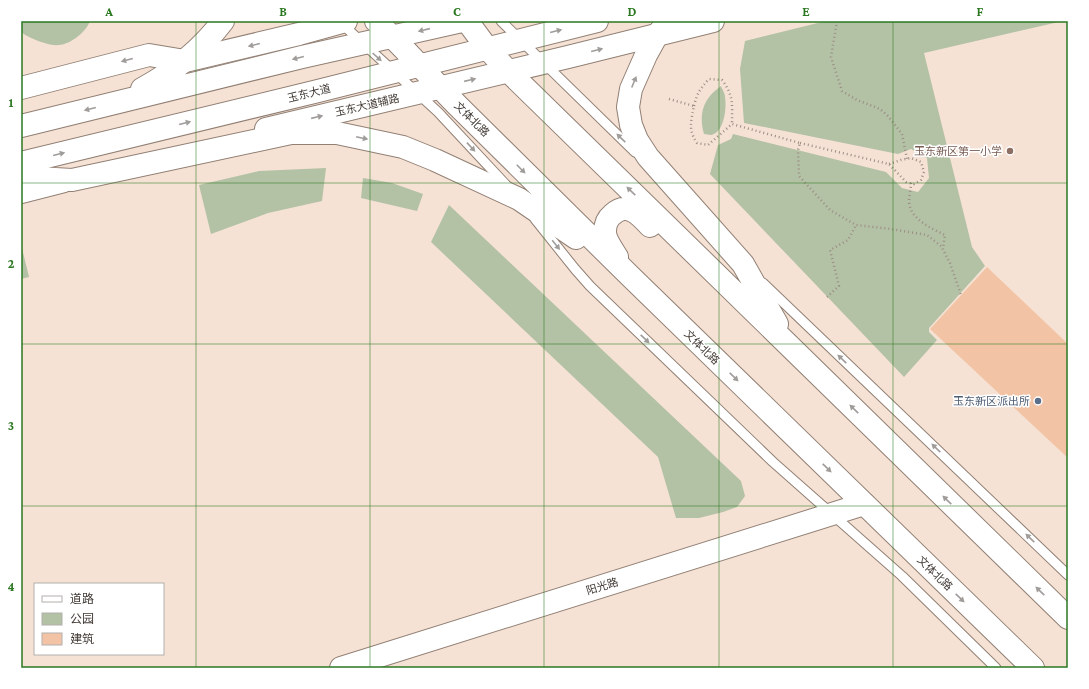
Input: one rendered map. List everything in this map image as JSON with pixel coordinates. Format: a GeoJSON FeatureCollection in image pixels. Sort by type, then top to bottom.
{"type":"FeatureCollection","features":[{"type":"Feature","properties":{"kind":"main road"},"geometry":{"type":"LineString","coordinates":[[119,102],[160,80],[185,61],[211,37],[223,21]]}},
{"type":"Feature","properties":{"kind":"main road","name":"文体北路"},"geometry":{"type":"LineString","coordinates":[[376,21],[393,37],[440,88],[630,276],[1033,668]]}},
{"type":"Feature","properties":{"kind":"main road"},"geometry":{"type":"LineString","coordinates":[[21,126],[302,57],[462,21]]}},
{"type":"Feature","properties":{"kind":"main road"},"geometry":{"type":"LineString","coordinates":[[467,21],[487,48],[508,71],[1068,618]]}},
{"type":"Feature","properties":{"kind":"main road","name":"玉东大道"},"geometry":{"type":"LineString","coordinates":[[21,163],[596,21]]}},
{"type":"Feature","properties":{"kind":"main road","name":"玉东大道辅路"},"geometry":{"type":"LineString","coordinates":[[21,192],[286,124],[543,63],[663,28],[713,21]]}},
{"type":"Feature","properties":{"kind":"main road"},"geometry":{"type":"LineString","coordinates":[[21,88],[149,55],[185,61],[341,22]]}},
{"type":"Feature","properties":{"kind":"main road"},"geometry":{"type":"LineString","coordinates":[[663,28],[646,55],[631,89],[628,107],[631,125],[637,140],[648,156],[743,264],[790,347]]}},
{"type":"Feature","properties":{"kind":"main road"},"geometry":{"type":"LineString","coordinates":[[21,177],[72,180],[291,133],[337,133],[402,147],[435,160],[519,199],[552,220],[630,276]]}},
{"type":"Feature","properties":{"kind":"main road"},"geometry":{"type":"LineString","coordinates":[[630,276],[607,239],[605,233],[609,217],[622,208],[631,210],[641,216],[702,278],[790,347]]}},
{"type":"Feature","properties":{"kind":"main road","name":"阳光路"},"geometry":{"type":"LineString","coordinates":[[341,668],[864,504]]}},
{"type":"Feature","properties":{"kind":"lane"},"geometry":{"type":"LineString","coordinates":[[501,21],[640,156],[743,264],[1068,575]]}},
{"type":"Feature","properties":{"kind":"lane"},"geometry":{"type":"LineString","coordinates":[[341,22],[438,112],[519,199],[590,286],[773,462],[902,576],[996,668]]}},
{"type":"Feature","properties":{"kind":"path"},"geometry":{"type":"LineString","coordinates":[[836,21],[831,57],[842,92],[856,100],[880,109],[888,116],[902,134],[908,159]]}},
{"type":"Feature","properties":{"kind":"path"},"geometry":{"type":"LineString","coordinates":[[709,80],[722,80],[729,90],[732,102],[732,124],[708,145],[697,143],[692,135],[691,121],[696,95],[702,86],[709,80]]}},
{"type":"Feature","properties":{"kind":"path"},"geometry":{"type":"LineString","coordinates":[[669,99],[694,106]]}},
{"type":"Feature","properties":{"kind":"path"},"geometry":{"type":"LineString","coordinates":[[732,124],[800,143],[889,164],[911,158],[921,162],[924,172],[921,180],[914,184],[906,182],[889,164]]}},
{"type":"Feature","properties":{"kind":"path"},"geometry":{"type":"LineString","coordinates":[[800,143],[798,150],[799,176],[830,210],[856,225],[927,235],[942,246],[950,263],[961,295]]}},
{"type":"Feature","properties":{"kind":"path"},"geometry":{"type":"LineString","coordinates":[[911,183],[909,202],[912,211],[920,222],[945,235],[943,249]]}},
{"type":"Feature","properties":{"kind":"path"},"geometry":{"type":"LineString","coordinates":[[827,297],[839,286],[830,250],[848,240],[856,225]]}},
{"type":"Feature","properties":{"kind":"green space"},"geometry":{"type":"Polygon","coordinates":[[[21,21],[90,21],[78,37],[64,44],[56,45],[41,42],[24,34],[21,30],[21,21]]]}},
{"type":"Feature","properties":{"kind":"green space"},"geometry":{"type":"Polygon","coordinates":[[[826,21],[1063,21],[924,53],[972,247],[985,266],[929,328],[929,332],[937,340],[904,377],[710,174],[718,145],[731,139],[733,134],[886,172],[902,188],[918,192],[929,178],[927,158],[911,149],[898,154],[744,123],[740,69],[745,41],[826,21]]]}},
{"type":"Feature","properties":{"kind":"green space"},"geometry":{"type":"Polygon","coordinates":[[[721,86],[725,94],[726,102],[724,120],[719,130],[715,134],[704,134],[702,126],[702,113],[704,107],[710,96],[721,86]]]}},
{"type":"Feature","properties":{"kind":"green space"},"geometry":{"type":"Polygon","coordinates":[[[326,168],[322,201],[268,213],[211,234],[199,185],[259,171],[326,168]]]}},
{"type":"Feature","properties":{"kind":"green space"},"geometry":{"type":"Polygon","coordinates":[[[363,178],[392,183],[423,194],[417,211],[361,198],[363,178]]]}},
{"type":"Feature","properties":{"kind":"green space"},"geometry":{"type":"Polygon","coordinates":[[[449,205],[741,481],[745,496],[737,507],[699,518],[676,518],[658,457],[431,242],[449,205]]]}},
{"type":"Feature","properties":{"kind":"green space"},"geometry":{"type":"Polygon","coordinates":[[[21,244],[29,277],[21,279],[21,244]]]}},
{"type":"Feature","properties":{"kind":"building","name":"玉东新区派出所"},"geometry":{"type":"Polygon","coordinates":[[[987,267],[1068,344],[1068,458],[930,329],[987,267]]]}},
{"type":"Feature","properties":{"kind":"place","name":"玉东新区第一小学"},"geometry":{"type":"Point","coordinates":[1010,151]}},
{"type":"Feature","properties":{"kind":"place","name":"玉东新区派出所"},"geometry":{"type":"Point","coordinates":[1038,401]}}]}
